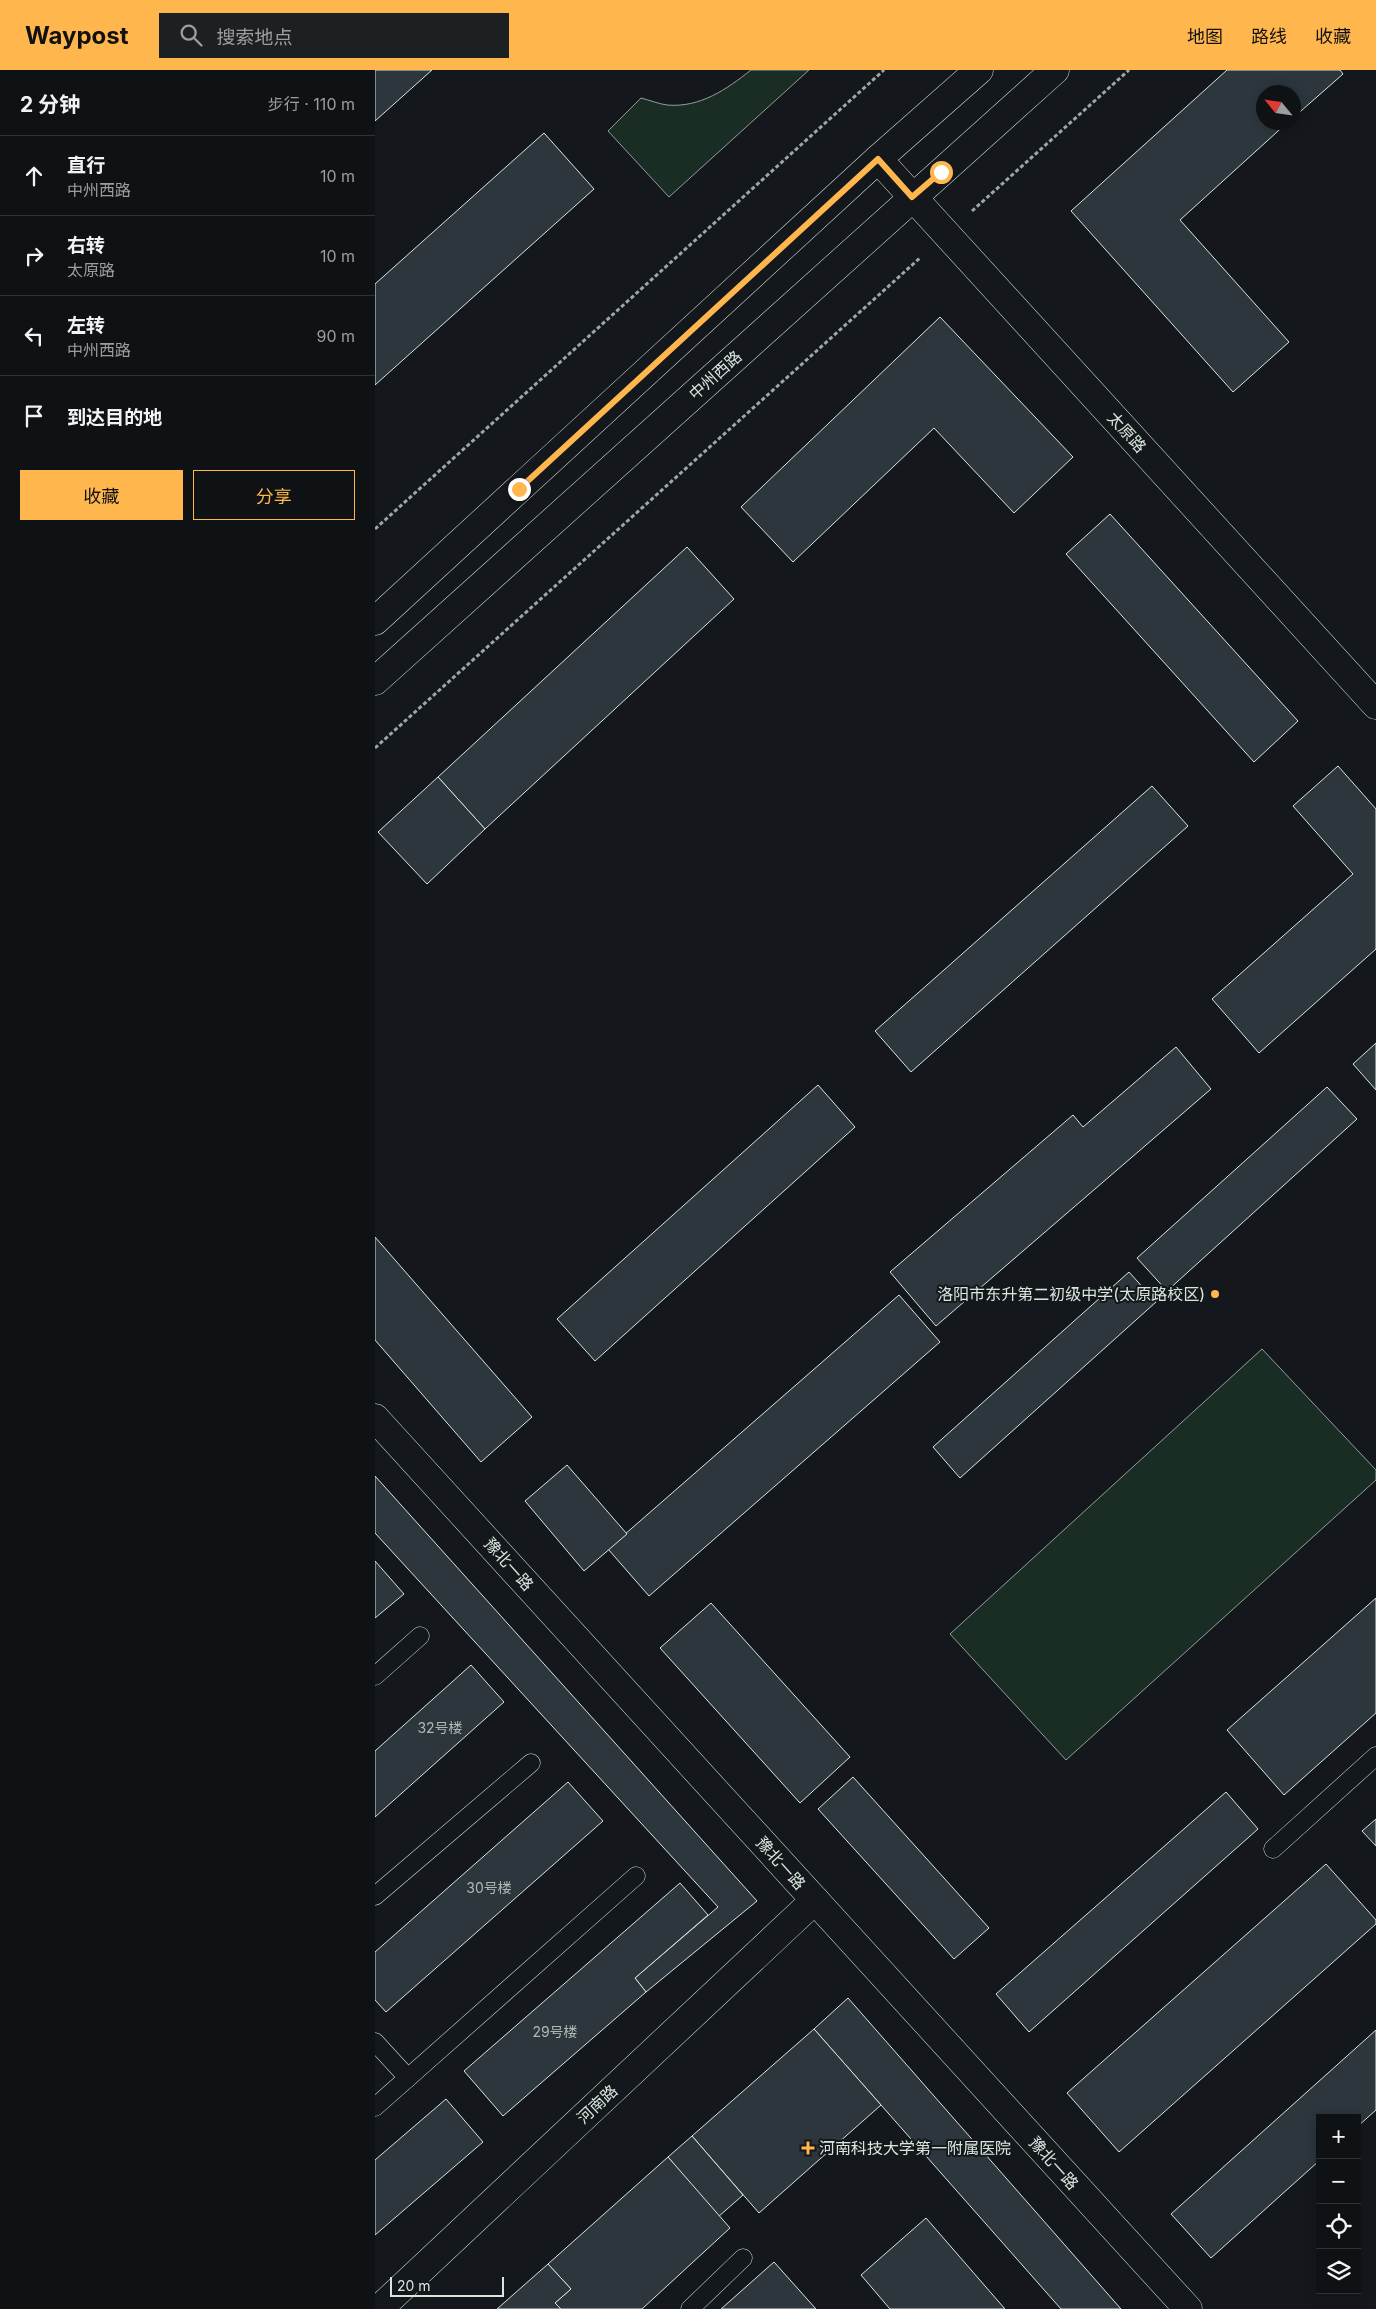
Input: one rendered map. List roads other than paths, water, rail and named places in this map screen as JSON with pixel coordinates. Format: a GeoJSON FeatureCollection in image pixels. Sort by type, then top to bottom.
{"type":"FeatureCollection","features":[{"type":"Feature","properties":{"kind":"main road"},"geometry":{"type":"LineString","coordinates":[[375,621],[878,159],[979,70]]}},
{"type":"Feature","properties":{"kind":"main road","name":"中州西路"},"geometry":{"type":"LineString","coordinates":[[375,681],[1055,70]]}},
{"type":"Feature","properties":{"kind":"main road","name":"太原路"},"geometry":{"type":"LineString","coordinates":[[878,159],[1376,705]]}},
{"type":"Feature","properties":{"kind":"main road","name":"豫北一路"},"geometry":{"type":"LineString","coordinates":[[375,1418],[1188,2309]]}},
{"type":"Feature","properties":{"kind":"main road","name":"河南路"},"geometry":{"type":"LineString","coordinates":[[379,2309],[815,1900]]}},
{"type":"Feature","properties":{"kind":"lane"},"geometry":{"type":"LineString","coordinates":[[375,1676],[420,1636]]}},
{"type":"Feature","properties":{"kind":"lane"},"geometry":{"type":"LineString","coordinates":[[1273,1849],[1376,1756]]}},
{"type":"Feature","properties":{"kind":"lane"},"geometry":{"type":"LineString","coordinates":[[375,1896],[531,1763]]}},
{"type":"Feature","properties":{"kind":"lane"},"geometry":{"type":"LineString","coordinates":[[375,2107],[636,1876]]}},
{"type":"Feature","properties":{"kind":"lane"},"geometry":{"type":"LineString","coordinates":[[375,2042],[408,2078]]}},
{"type":"Feature","properties":{"kind":"lane"},"geometry":{"type":"LineString","coordinates":[[689,2309],[743,2258]]}},
{"type":"Feature","properties":{"kind":"place","name":"洛阳市东升第二初级中学(太原路校区)"},"geometry":{"type":"Point","coordinates":[1215,1294]}},
{"type":"Feature","properties":{"kind":"place","name":"河南科技大学第一附属医院"},"geometry":{"type":"Point","coordinates":[808,2148]}}]}
